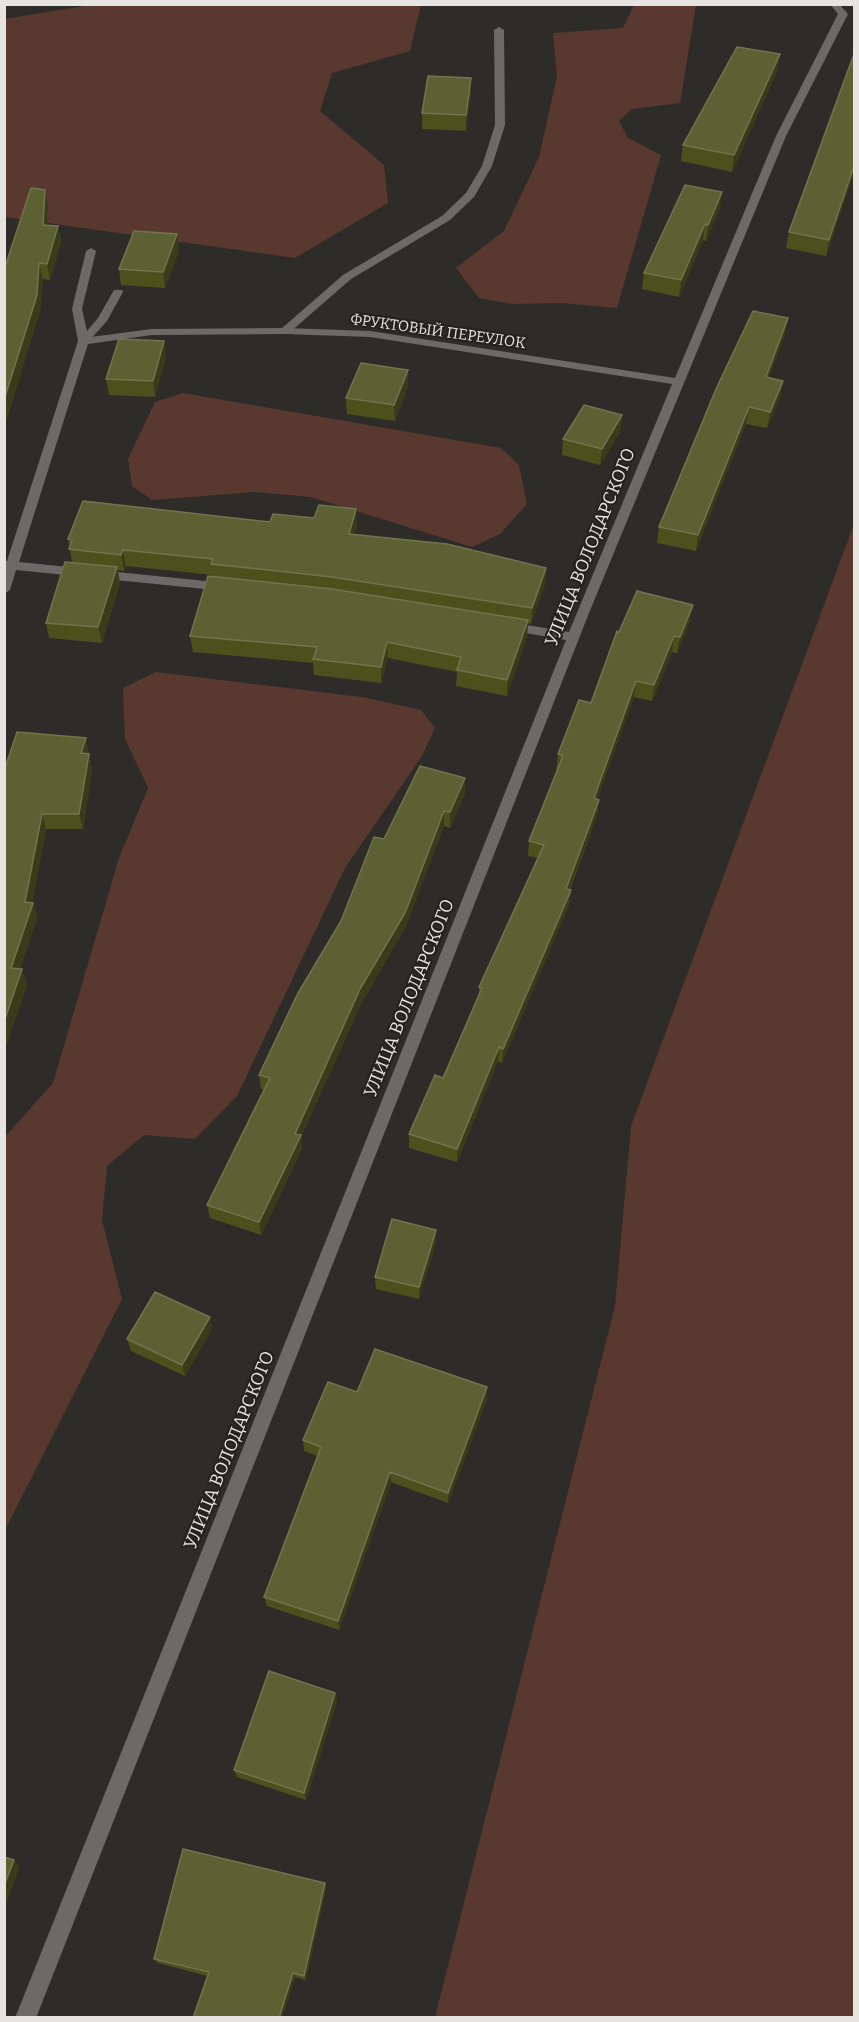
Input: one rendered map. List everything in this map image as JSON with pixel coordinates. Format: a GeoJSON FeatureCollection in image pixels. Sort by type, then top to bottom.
{"type":"FeatureCollection","features":[{"type":"Feature","properties":{"kind":"street","name":"УЛИЦА ВОЛОДАРСКОГО"},"geometry":{"type":"LineString","coordinates":[[25,2018],[574,637],[782,136],[843,14],[834,4]]}},
{"type":"Feature","properties":{"kind":"street"},"geometry":{"type":"LineString","coordinates":[[285,331],[347,277],[446,218],[470,195],[487,166],[500,125],[499,30]]}},
{"type":"Feature","properties":{"kind":"street"},"geometry":{"type":"LineString","coordinates":[[83,341],[77,309],[91,251]]}},
{"type":"Feature","properties":{"kind":"street"},"geometry":{"type":"LineString","coordinates":[[4,591],[8,565],[83,341],[103,319],[118,292]]}},
{"type":"Feature","properties":{"kind":"street","name":"ФРУКТОВЫЙ ПЕРЕУЛОК"},"geometry":{"type":"LineString","coordinates":[[83,341],[152,332],[285,331],[370,334],[680,382]]}},
{"type":"Feature","properties":{"kind":"street"},"geometry":{"type":"LineString","coordinates":[[8,565],[238,589]]}},
{"type":"Feature","properties":{"kind":"street"},"geometry":{"type":"LineString","coordinates":[[493,624],[574,637]]}},
{"type":"Feature","properties":{"kind":"shaded area"},"geometry":{"type":"Polygon","coordinates":[[[97,4],[421,5],[410,51],[332,73],[320,111],[384,165],[388,203],[295,258],[5,217],[4,19],[97,4]]]}},
{"type":"Feature","properties":{"kind":"shaded area"},"geometry":{"type":"Polygon","coordinates":[[[634,5],[696,5],[680,103],[632,109],[619,121],[628,138],[661,155],[617,308],[563,303],[512,304],[479,298],[456,268],[504,231],[539,157],[557,76],[553,33],[623,28],[634,5]]]}},
{"type":"Feature","properties":{"kind":"shaded area"},"geometry":{"type":"Polygon","coordinates":[[[183,393],[501,448],[519,465],[527,504],[500,534],[472,547],[311,497],[255,492],[152,500],[132,486],[128,459],[155,402],[183,393]]]}},
{"type":"Feature","properties":{"kind":"shaded area"},"geometry":{"type":"Polygon","coordinates":[[[854,524],[854,2017],[435,2017],[615,1306],[631,1126],[854,524]]]}},
{"type":"Feature","properties":{"kind":"shaded area"},"geometry":{"type":"Polygon","coordinates":[[[156,672],[362,697],[421,710],[435,728],[422,756],[345,868],[237,1096],[195,1139],[144,1135],[107,1166],[102,1220],[122,1299],[5,1530],[5,1137],[53,1083],[119,858],[148,788],[125,739],[123,688],[156,672]]]}},
{"type":"Feature","properties":{"kind":"building"},"geometry":{"type":"Polygon","coordinates":[[[737,47],[780,54],[734,155],[683,145],[737,47]]]}},
{"type":"Feature","properties":{"kind":"building"},"geometry":{"type":"Polygon","coordinates":[[[854,54],[855,163],[829,240],[789,232],[854,54]]]}},
{"type":"Feature","properties":{"kind":"building"},"geometry":{"type":"Polygon","coordinates":[[[428,76],[471,78],[466,115],[422,113],[428,76]]]}},
{"type":"Feature","properties":{"kind":"building"},"geometry":{"type":"Polygon","coordinates":[[[685,185],[722,192],[708,225],[705,224],[681,280],[644,273],[685,185]]]}},
{"type":"Feature","properties":{"kind":"building"},"geometry":{"type":"Polygon","coordinates":[[[31,188],[45,190],[43,225],[58,226],[47,264],[39,263],[37,295],[4,400],[4,270],[31,188]]]}},
{"type":"Feature","properties":{"kind":"building"},"geometry":{"type":"Polygon","coordinates":[[[134,231],[177,234],[163,272],[119,269],[134,231]]]}},
{"type":"Feature","properties":{"kind":"building"},"geometry":{"type":"Polygon","coordinates":[[[753,311],[788,318],[766,377],[783,381],[770,412],[749,407],[698,535],[659,527],[716,389],[753,311]]]}},
{"type":"Feature","properties":{"kind":"building"},"geometry":{"type":"Polygon","coordinates":[[[119,339],[164,341],[153,381],[106,379],[119,339]]]}},
{"type":"Feature","properties":{"kind":"building"},"geometry":{"type":"Polygon","coordinates":[[[361,363],[408,370],[394,405],[346,398],[361,363]]]}},
{"type":"Feature","properties":{"kind":"building"},"geometry":{"type":"Polygon","coordinates":[[[584,405],[622,415],[602,449],[563,439],[584,405]]]}},
{"type":"Feature","properties":{"kind":"building"},"geometry":{"type":"Polygon","coordinates":[[[83,501],[270,522],[273,514],[314,518],[319,505],[356,509],[349,534],[447,544],[546,568],[532,608],[332,577],[211,564],[213,559],[123,550],[121,555],[69,549],[72,540],[68,539],[83,501]]]}},
{"type":"Feature","properties":{"kind":"building"},"geometry":{"type":"Polygon","coordinates":[[[65,562],[117,567],[98,627],[46,623],[65,562]]]}},
{"type":"Feature","properties":{"kind":"building"},"geometry":{"type":"Polygon","coordinates":[[[208,576],[332,589],[528,620],[507,680],[457,670],[461,657],[387,642],[381,667],[313,659],[317,647],[190,636],[208,576]]]}},
{"type":"Feature","properties":{"kind":"building"},"geometry":{"type":"Polygon","coordinates":[[[637,591],[693,605],[680,637],[674,636],[654,685],[636,681],[594,798],[599,800],[566,889],[571,890],[503,1049],[499,1047],[457,1149],[409,1134],[435,1075],[443,1078],[482,988],[479,987],[544,845],[529,841],[563,756],[558,754],[579,700],[591,703],[617,631],[619,632],[637,591]]]}},
{"type":"Feature","properties":{"kind":"building"},"geometry":{"type":"Polygon","coordinates":[[[17,732],[86,738],[81,753],[89,754],[79,814],[42,814],[25,902],[33,903],[11,968],[22,969],[4,1022],[4,771],[17,732]]]}},
{"type":"Feature","properties":{"kind":"building"},"geometry":{"type":"Polygon","coordinates":[[[420,766],[465,778],[450,812],[444,811],[405,913],[360,989],[295,1134],[301,1135],[259,1222],[207,1205],[270,1078],[259,1075],[298,993],[341,921],[374,837],[384,839],[420,766]]]}},
{"type":"Feature","properties":{"kind":"building"},"geometry":{"type":"Polygon","coordinates":[[[392,1219],[436,1230],[419,1287],[375,1277],[392,1219]]]}},
{"type":"Feature","properties":{"kind":"building"},"geometry":{"type":"Polygon","coordinates":[[[155,1292],[210,1317],[182,1365],[127,1339],[155,1292]]]}},
{"type":"Feature","properties":{"kind":"building"},"geometry":{"type":"Polygon","coordinates":[[[375,1349],[487,1387],[448,1493],[390,1472],[338,1621],[264,1597],[321,1447],[303,1440],[328,1382],[357,1392],[375,1349]]]}},
{"type":"Feature","properties":{"kind":"building"},"geometry":{"type":"Polygon","coordinates":[[[269,1671],[335,1693],[304,1793],[234,1770],[269,1671]]]}},
{"type":"Feature","properties":{"kind":"building"},"geometry":{"type":"Polygon","coordinates":[[[183,1849],[325,1883],[304,1976],[293,1973],[279,2018],[193,2018],[209,1972],[154,1959],[183,1849]]]}},
{"type":"Feature","properties":{"kind":"building"},"geometry":{"type":"Polygon","coordinates":[[[4,1857],[14,1860],[4,1886],[4,1857]]]}}]}
